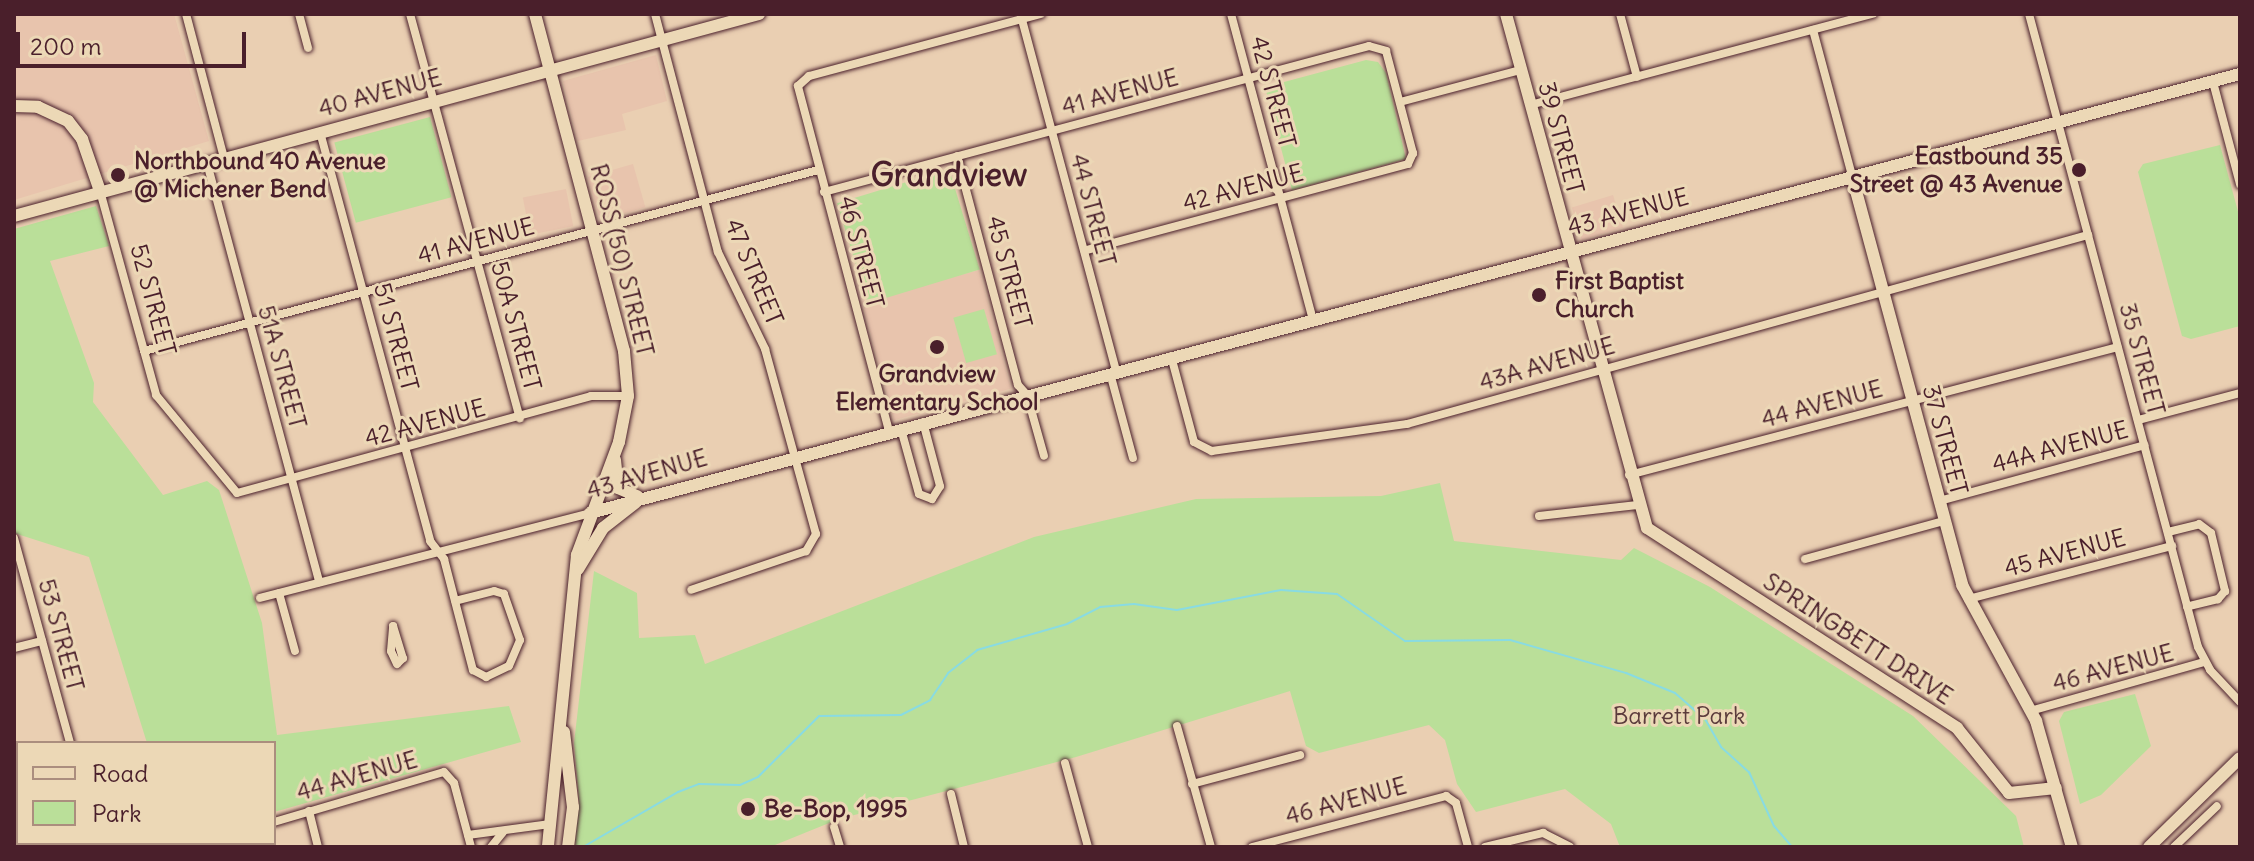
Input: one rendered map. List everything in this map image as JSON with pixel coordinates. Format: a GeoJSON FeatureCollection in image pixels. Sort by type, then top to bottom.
{"type":"FeatureCollection","features":[{"type":"Feature","properties":{"kind":"street"},"geometry":{"type":"LineString","coordinates":[[186,14],[224,158]]}},
{"type":"Feature","properties":{"kind":"street"},"geometry":{"type":"LineString","coordinates":[[299,14],[308,48]]}},
{"type":"Feature","properties":{"kind":"street","name":"50A STREET"},"geometry":{"type":"LineString","coordinates":[[410,14],[520,418]]}},
{"type":"Feature","properties":{"kind":"street","name":"ROSS (50) STREET"},"geometry":{"type":"LineString","coordinates":[[535,14],[624,351],[628,396],[615,454],[590,513],[574,576],[563,721],[548,847]]}},
{"type":"Feature","properties":{"kind":"street","name":"47 STREET"},"geometry":{"type":"LineString","coordinates":[[655,14],[721,257],[765,349],[816,534],[813,545],[691,590]]}},
{"type":"Feature","properties":{"kind":"street","name":"40 AVENUE"},"geometry":{"type":"LineString","coordinates":[[14,216],[759,14]]}},
{"type":"Feature","properties":{"kind":"street"},"geometry":{"type":"LineString","coordinates":[[1021,17],[1041,14]]}},
{"type":"Feature","properties":{"kind":"street","name":"42 STREET"},"geometry":{"type":"LineString","coordinates":[[1231,14],[1313,319]]}},
{"type":"Feature","properties":{"kind":"street","name":"39 STREET"},"geometry":{"type":"LineString","coordinates":[[1506,14],[1637,505]]}},
{"type":"Feature","properties":{"kind":"street"},"geometry":{"type":"LineString","coordinates":[[1620,14],[1637,77]]}},
{"type":"Feature","properties":{"kind":"street"},"geometry":{"type":"LineString","coordinates":[[1530,105],[1873,14]]}},
{"type":"Feature","properties":{"kind":"street","name":"35 STREET"},"geometry":{"type":"LineString","coordinates":[[2029,14],[2187,607],[2204,662],[2240,702]]}},
{"type":"Feature","properties":{"kind":"street","name":"46 STREET"},"geometry":{"type":"LineString","coordinates":[[923,422],[940,486],[932,499],[918,492],[895,430],[824,192],[799,83],[1021,17]]}},
{"type":"Feature","properties":{"kind":"street","name":"44 STREET"},"geometry":{"type":"LineString","coordinates":[[1021,17],[1084,251],[1133,458]]}},
{"type":"Feature","properties":{"kind":"street","name":"37 STREET"},"geometry":{"type":"LineString","coordinates":[[1813,30],[1944,521],[1968,599],[2030,711],[2072,847]]}},
{"type":"Feature","properties":{"kind":"street","name":"41 AVENUE"},"geometry":{"type":"LineString","coordinates":[[824,192],[1380,46],[1388,56],[1400,102]]}},
{"type":"Feature","properties":{"kind":"street"},"geometry":{"type":"LineString","coordinates":[[1400,102],[1520,70]]}},
{"type":"Feature","properties":{"kind":"street","name":"43 AVENUE"},"geometry":{"type":"LineString","coordinates":[[260,598],[2240,74]]}},
{"type":"Feature","properties":{"kind":"street"},"geometry":{"type":"LineString","coordinates":[[2213,82],[2240,184]]}},
{"type":"Feature","properties":{"kind":"street","name":"42 AVENUE"},"geometry":{"type":"LineString","coordinates":[[1084,251],[1412,161],[1400,102]]}},
{"type":"Feature","properties":{"kind":"street","name":"52 STREET"},"geometry":{"type":"LineString","coordinates":[[14,106],[52,111],[68,121],[82,139],[100,191],[158,398],[232,491]]}},
{"type":"Feature","properties":{"kind":"street","name":"51 STREET"},"geometry":{"type":"LineString","coordinates":[[320,132],[405,449],[475,673],[490,676],[509,666],[520,640],[504,594],[494,591],[455,601]]}},
{"type":"Feature","properties":{"kind":"street","name":"45 STREET"},"geometry":{"type":"LineString","coordinates":[[957,156],[1018,385],[1027,395]]}},
{"type":"Feature","properties":{"kind":"street","name":"51A STREET"},"geometry":{"type":"LineString","coordinates":[[207,163],[319,582]]}},
{"type":"Feature","properties":{"kind":"street","name":"41 AVENUE"},"geometry":{"type":"LineString","coordinates":[[144,351],[818,170]]}},
{"type":"Feature","properties":{"kind":"street","name":"43A AVENUE"},"geometry":{"type":"LineString","coordinates":[[1171,356],[1196,445],[1212,451],[1403,425],[1601,372],[1672,346],[2088,235]]}},
{"type":"Feature","properties":{"kind":"street","name":"44 AVENUE"},"geometry":{"type":"LineString","coordinates":[[1629,475],[2118,347]]}},
{"type":"Feature","properties":{"kind":"street","name":"44A AVENUE"},"geometry":{"type":"LineString","coordinates":[[2138,420],[2240,393]]}},
{"type":"Feature","properties":{"kind":"street"},"geometry":{"type":"LineString","coordinates":[[1027,395],[1044,456]]}},
{"type":"Feature","properties":{"kind":"street","name":"42 AVENUE"},"geometry":{"type":"LineString","coordinates":[[232,491],[292,480],[591,396],[628,396]]}},
{"type":"Feature","properties":{"kind":"street","name":"44A AVENUE"},"geometry":{"type":"LineString","coordinates":[[1939,501],[2145,445]]}},
{"type":"Feature","properties":{"kind":"street"},"geometry":{"type":"LineString","coordinates":[[615,454],[618,488],[644,496]]}},
{"type":"Feature","properties":{"kind":"street"},"geometry":{"type":"LineString","coordinates":[[574,576],[604,526],[644,496]]}},
{"type":"Feature","properties":{"kind":"street"},"geometry":{"type":"LineString","coordinates":[[1539,516],[1637,505]]}},
{"type":"Feature","properties":{"kind":"street","name":"SPRINGBETT DRIVE"},"geometry":{"type":"LineString","coordinates":[[1637,505],[1650,531],[1957,728],[2009,793],[2056,788]]}},
{"type":"Feature","properties":{"kind":"street"},"geometry":{"type":"LineString","coordinates":[[1805,559],[1944,521]]}},
{"type":"Feature","properties":{"kind":"street"},"geometry":{"type":"LineString","coordinates":[[2168,532],[2202,525],[2215,546],[2224,594],[2187,607]]}},
{"type":"Feature","properties":{"kind":"street","name":"53 STREET"},"geometry":{"type":"LineString","coordinates":[[14,538],[69,741]]}},
{"type":"Feature","properties":{"kind":"street","name":"45 AVENUE"},"geometry":{"type":"LineString","coordinates":[[1968,599],[2172,546]]}},
{"type":"Feature","properties":{"kind":"street"},"geometry":{"type":"LineString","coordinates":[[279,593],[295,651]]}},
{"type":"Feature","properties":{"kind":"street"},"geometry":{"type":"LineString","coordinates":[[14,648],[42,641]]}},
{"type":"Feature","properties":{"kind":"street","name":"46 AVENUE"},"geometry":{"type":"LineString","coordinates":[[2030,711],[2204,662]]}},
{"type":"Feature","properties":{"kind":"street"},"geometry":{"type":"LineString","coordinates":[[563,721],[571,791],[568,844]]}},
{"type":"Feature","properties":{"kind":"street"},"geometry":{"type":"LineString","coordinates":[[1177,726],[1211,847]]}},
{"type":"Feature","properties":{"kind":"street"},"geometry":{"type":"LineString","coordinates":[[1192,784],[1300,755]]}},
{"type":"Feature","properties":{"kind":"street"},"geometry":{"type":"LineString","coordinates":[[2149,847],[2240,758]]}},
{"type":"Feature","properties":{"kind":"street"},"geometry":{"type":"LineString","coordinates":[[1065,763],[1088,847]]}},
{"type":"Feature","properties":{"kind":"street","name":"44 AVENUE"},"geometry":{"type":"LineString","coordinates":[[276,821],[441,773],[450,775],[468,835]]}},
{"type":"Feature","properties":{"kind":"street"},"geometry":{"type":"LineString","coordinates":[[471,847],[468,835],[550,824],[568,808],[571,791]]}},
{"type":"Feature","properties":{"kind":"street"},"geometry":{"type":"LineString","coordinates":[[951,794],[964,847]]}},
{"type":"Feature","properties":{"kind":"street","name":"46 AVENUE"},"geometry":{"type":"LineString","coordinates":[[1252,847],[1451,797],[1468,847]]}},
{"type":"Feature","properties":{"kind":"street"},"geometry":{"type":"LineString","coordinates":[[2174,847],[2217,806]]}},
{"type":"Feature","properties":{"kind":"street"},"geometry":{"type":"LineString","coordinates":[[309,811],[318,847]]}},
{"type":"Feature","properties":{"kind":"street"},"geometry":{"type":"LineString","coordinates":[[550,824],[568,844]]}},
{"type":"Feature","properties":{"kind":"street"},"geometry":{"type":"LineString","coordinates":[[834,827],[840,847]]}},
{"type":"Feature","properties":{"kind":"street"},"geometry":{"type":"LineString","coordinates":[[491,847],[504,832]]}},
{"type":"Feature","properties":{"kind":"street"},"geometry":{"type":"LineString","coordinates":[[1485,847],[1543,833],[1570,847]]}},
{"type":"Feature","properties":{"kind":"shaded area"},"geometry":{"type":"Polygon","coordinates":[[[14,14],[174,14],[209,141],[14,200],[14,14]]]}},
{"type":"Feature","properties":{"kind":"shaded area"},"geometry":{"type":"Polygon","coordinates":[[[656,55],[667,101],[622,114],[626,130],[578,141],[563,81],[656,55]]]}},
{"type":"Feature","properties":{"kind":"shaded area"},"geometry":{"type":"Polygon","coordinates":[[[633,164],[645,207],[600,220],[588,177],[633,164]]]}},
{"type":"Feature","properties":{"kind":"shaded area"},"geometry":{"type":"Polygon","coordinates":[[[566,189],[573,226],[530,235],[523,197],[566,189]]]}},
{"type":"Feature","properties":{"kind":"shaded area"},"geometry":{"type":"Polygon","coordinates":[[[1613,195],[1623,228],[1582,240],[1572,208],[1613,195]]]}},
{"type":"Feature","properties":{"kind":"shaded area","name":"Grandview Elementary School"},"geometry":{"type":"Polygon","coordinates":[[[979,270],[1011,389],[894,420],[862,301],[979,270]]]}},
{"type":"Feature","properties":{"kind":"green space"},"geometry":{"type":"Polygon","coordinates":[[[1366,60],[1378,62],[1386,73],[1406,159],[1292,190],[1265,87],[1366,60]]]}},
{"type":"Feature","properties":{"kind":"green space"},"geometry":{"type":"Polygon","coordinates":[[[430,117],[451,197],[356,223],[334,143],[430,117]]]}},
{"type":"Feature","properties":{"kind":"green space"},"geometry":{"type":"Polygon","coordinates":[[[2220,145],[2240,219],[2240,326],[2191,339],[2182,336],[2138,172],[2143,164],[2220,145]]]}},
{"type":"Feature","properties":{"kind":"green space"},"geometry":{"type":"Polygon","coordinates":[[[949,169],[980,269],[868,304],[837,203],[949,169]]]}},
{"type":"Feature","properties":{"kind":"green space"},"geometry":{"type":"Polygon","coordinates":[[[96,206],[109,246],[50,261],[94,383],[93,402],[163,495],[207,481],[219,490],[262,623],[277,735],[509,706],[521,742],[276,811],[276,741],[146,741],[89,557],[14,533],[14,229],[96,206]]]}},
{"type":"Feature","properties":{"kind":"green space"},"geometry":{"type":"Polygon","coordinates":[[[984,309],[997,354],[966,363],[953,318],[984,309]]]}},
{"type":"Feature","properties":{"kind":"green space","name":"Barrett Park"},"geometry":{"type":"Polygon","coordinates":[[[1440,483],[1454,541],[1621,560],[1634,548],[1710,587],[1913,716],[2016,816],[2024,847],[1620,847],[1611,824],[1565,789],[1476,812],[1457,784],[1445,740],[1429,725],[1319,753],[1306,746],[1290,691],[1076,757],[839,819],[770,847],[575,847],[579,801],[574,743],[594,571],[637,593],[639,638],[695,635],[705,664],[1034,537],[1196,499],[1381,496],[1440,483]]]}},
{"type":"Feature","properties":{"kind":"green space"},"geometry":{"type":"Polygon","coordinates":[[[2135,694],[2151,746],[2101,795],[2080,804],[2059,721],[2064,712],[2135,694]]]}},
{"type":"Feature","properties":{"kind":"waterway"},"geometry":{"type":"LineString","coordinates":[[583,847],[678,792],[699,784],[740,785],[758,777],[819,716],[901,715],[930,700],[948,673],[977,650],[1067,624],[1100,607],[1134,604],[1177,610],[1281,590],[1337,594],[1405,641],[1510,640],[1626,673],[1675,693],[1705,719],[1721,747],[1749,772],[1774,826],[1792,847]]}},
{"type":"Feature","properties":{"kind":"place","name":"Eastbound 35 Street @ 43 Avenue"},"geometry":{"type":"Point","coordinates":[2079,170]}},
{"type":"Feature","properties":{"kind":"place","name":"Northbound 40 Avenue @ Michener Bend"},"geometry":{"type":"Point","coordinates":[118,175]}},
{"type":"Feature","properties":{"kind":"place","name":"First Baptist Church"},"geometry":{"type":"Point","coordinates":[1539,295]}},
{"type":"Feature","properties":{"kind":"place","name":"Grandview Elementary School"},"geometry":{"type":"Point","coordinates":[937,347]}},
{"type":"Feature","properties":{"kind":"place","name":"Be-Bop, 1995"},"geometry":{"type":"Point","coordinates":[748,809]}},
{"type":"Feature","properties":{"kind":"district","name":"Grandview"},"geometry":{"type":"Point","coordinates":[949,175]}}]}
